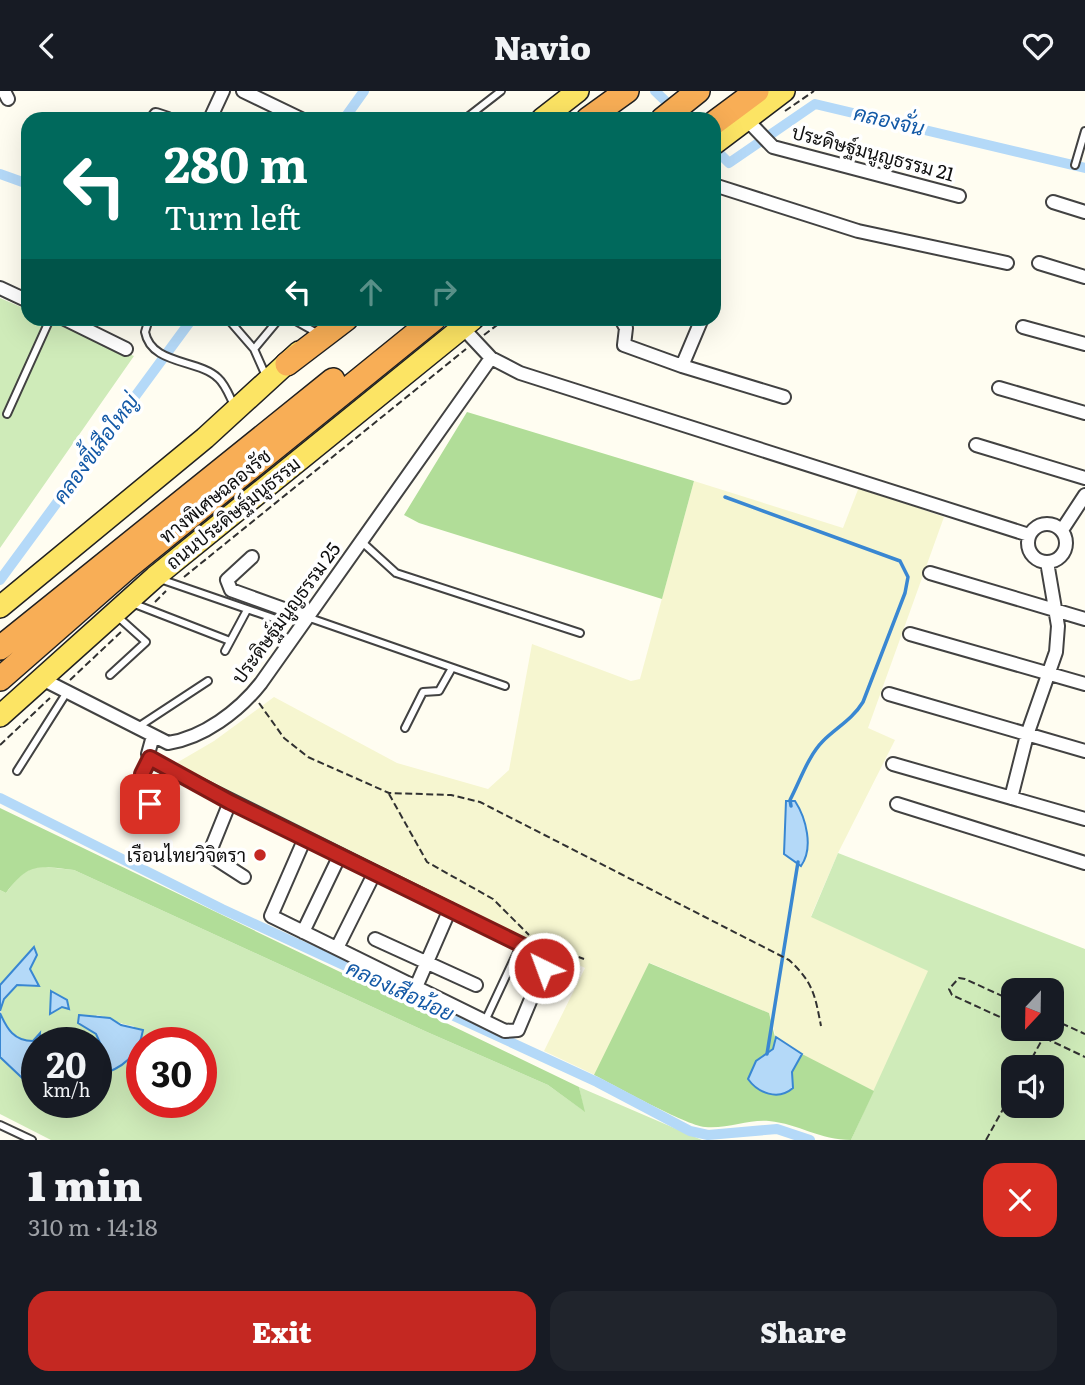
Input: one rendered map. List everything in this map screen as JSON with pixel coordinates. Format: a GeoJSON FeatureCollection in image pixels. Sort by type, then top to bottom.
{"type":"FeatureCollection","features":[{"type":"Feature","properties":{"kind":"highway"},"geometry":{"type":"LineString","coordinates":[[598,112],[627,91]]}},
{"type":"Feature","properties":{"kind":"highway"},"geometry":{"type":"LineString","coordinates":[[672,112],[698,91]]}},
{"type":"Feature","properties":{"kind":"highway"},"geometry":{"type":"LineString","coordinates":[[690,112],[716,91]]}},
{"type":"Feature","properties":{"kind":"highway"},"geometry":{"type":"LineString","coordinates":[[721,130],[757,91]]}},
{"type":"Feature","properties":{"kind":"highway"},"geometry":{"type":"LineString","coordinates":[[287,365],[337,326]]}},
{"type":"Feature","properties":{"kind":"highway","name":"ทางพิเศษฉลองรัช"},"geometry":{"type":"LineString","coordinates":[[0,648],[402,326]]}},
{"type":"Feature","properties":{"kind":"highway","name":"ทางพิเศษฉลองรัช"},"geometry":{"type":"LineString","coordinates":[[0,679],[128,568],[425,326]]}},
{"type":"Feature","properties":{"kind":"main road"},"geometry":{"type":"LineString","coordinates":[[551,112],[578,91]]}},
{"type":"Feature","properties":{"kind":"main road"},"geometry":{"type":"LineString","coordinates":[[721,135],[759,132],[784,91]]}},
{"type":"Feature","properties":{"kind":"main road"},"geometry":{"type":"LineString","coordinates":[[0,607],[236,410],[287,365],[324,326]]}},
{"type":"Feature","properties":{"kind":"main road","name":"ถนนประดิษฐ์มนูธรรม"},"geometry":{"type":"LineString","coordinates":[[0,716],[40,678],[128,612],[470,329]]}},
{"type":"Feature","properties":{"kind":"street"},"geometry":{"type":"LineString","coordinates":[[213,112],[223,91]]}},
{"type":"Feature","properties":{"kind":"street"},"geometry":{"type":"LineString","coordinates":[[243,91],[286,112]]}},
{"type":"Feature","properties":{"kind":"street","name":"ประดิษฐ์มนูญธรรม 21"},"geometry":{"type":"LineString","coordinates":[[759,132],[958,196]]}},
{"type":"Feature","properties":{"kind":"street"},"geometry":{"type":"LineString","coordinates":[[721,187],[858,231],[1007,264]]}},
{"type":"Feature","properties":{"kind":"street"},"geometry":{"type":"LineString","coordinates":[[1053,202],[1085,212]]}},
{"type":"Feature","properties":{"kind":"street"},"geometry":{"type":"LineString","coordinates":[[1039,263],[1085,277]]}},
{"type":"Feature","properties":{"kind":"street"},"geometry":{"type":"LineString","coordinates":[[0,288],[21,298]]}},
{"type":"Feature","properties":{"kind":"street"},"geometry":{"type":"LineString","coordinates":[[79,326],[126,349]]}},
{"type":"Feature","properties":{"kind":"street"},"geometry":{"type":"LineString","coordinates":[[625,326],[624,345],[682,366],[785,397]]}},
{"type":"Feature","properties":{"kind":"street"},"geometry":{"type":"LineString","coordinates":[[682,366],[699,326]]}},
{"type":"Feature","properties":{"kind":"street"},"geometry":{"type":"LineString","coordinates":[[1023,327],[1085,344]]}},
{"type":"Feature","properties":{"kind":"street"},"geometry":{"type":"LineString","coordinates":[[470,329],[491,358],[520,373],[1030,535]]}},
{"type":"Feature","properties":{"kind":"street","name":"ประดิษฐ์มนูญธรรม 25"},"geometry":{"type":"LineString","coordinates":[[40,678],[168,743],[185,740],[225,716],[253,694],[491,358]]}},
{"type":"Feature","properties":{"kind":"street"},"geometry":{"type":"LineString","coordinates":[[999,388],[1085,413]]}},
{"type":"Feature","properties":{"kind":"street"},"geometry":{"type":"LineString","coordinates":[[976,445],[1085,478]]}},
{"type":"Feature","properties":{"kind":"street"},"geometry":{"type":"LineString","coordinates":[[1062,530],[1085,495]]}},
{"type":"Feature","properties":{"kind":"street"},"geometry":{"type":"LineString","coordinates":[[1030,535],[1044,524],[1062,530],[1067,541],[1064,554],[1047,562]]}},
{"type":"Feature","properties":{"kind":"street"},"geometry":{"type":"LineString","coordinates":[[1030,535],[1031,554],[1047,562]]}},
{"type":"Feature","properties":{"kind":"street"},"geometry":{"type":"LineString","coordinates":[[252,557],[227,580],[231,590],[306,617]]}},
{"type":"Feature","properties":{"kind":"street"},"geometry":{"type":"LineString","coordinates":[[1011,798],[1027,735],[1056,652],[1058,626],[1053,611],[1047,562]]}},
{"type":"Feature","properties":{"kind":"street"},"geometry":{"type":"LineString","coordinates":[[930,573],[1085,619]]}},
{"type":"Feature","properties":{"kind":"street"},"geometry":{"type":"LineString","coordinates":[[910,634],[1085,684]]}},
{"type":"Feature","properties":{"kind":"street"},"geometry":{"type":"LineString","coordinates":[[890,694],[1085,751]]}},
{"type":"Feature","properties":{"kind":"street"},"geometry":{"type":"LineString","coordinates":[[153,736],[148,750],[150,758],[230,802],[305,838],[375,872],[450,909],[525,940],[545,960],[518,1030],[505,1031],[271,916],[305,838]]}},
{"type":"Feature","properties":{"kind":"street"},"geometry":{"type":"LineString","coordinates":[[893,764],[1085,820]]}},
{"type":"Feature","properties":{"kind":"street"},"geometry":{"type":"LineString","coordinates":[[230,802],[211,849],[213,857],[244,877]]}},
{"type":"Feature","properties":{"kind":"street"},"geometry":{"type":"LineString","coordinates":[[897,804],[1085,863]]}},
{"type":"Feature","properties":{"kind":"street"},"geometry":{"type":"LineString","coordinates":[[303,932],[340,855]]}},
{"type":"Feature","properties":{"kind":"street"},"geometry":{"type":"LineString","coordinates":[[337,948],[375,872]]}},
{"type":"Feature","properties":{"kind":"street"},"geometry":{"type":"LineString","coordinates":[[416,987],[450,909]]}},
{"type":"Feature","properties":{"kind":"street"},"geometry":{"type":"LineString","coordinates":[[374,939],[476,985]]}},
{"type":"Feature","properties":{"kind":"lane"},"geometry":{"type":"LineString","coordinates":[[474,112],[501,91]]}},
{"type":"Feature","properties":{"kind":"lane"},"geometry":{"type":"LineString","coordinates":[[1075,165],[1085,131]]}},
{"type":"Feature","properties":{"kind":"lane"},"geometry":{"type":"LineString","coordinates":[[7,414],[47,326]]}},
{"type":"Feature","properties":{"kind":"lane"},"geometry":{"type":"LineString","coordinates":[[147,326],[145,332],[150,344],[175,361],[219,378],[236,410]]}},
{"type":"Feature","properties":{"kind":"lane"},"geometry":{"type":"LineString","coordinates":[[234,326],[254,349],[268,381]]}},
{"type":"Feature","properties":{"kind":"lane"},"geometry":{"type":"LineString","coordinates":[[254,349],[273,326]]}},
{"type":"Feature","properties":{"kind":"lane"},"geometry":{"type":"LineString","coordinates":[[362,542],[397,573],[580,633]]}},
{"type":"Feature","properties":{"kind":"lane"},"geometry":{"type":"LineString","coordinates":[[164,581],[276,619]]}},
{"type":"Feature","properties":{"kind":"lane"},"geometry":{"type":"LineString","coordinates":[[225,650],[247,610]]}},
{"type":"Feature","properties":{"kind":"lane"},"geometry":{"type":"LineString","coordinates":[[128,612],[230,641]]}},
{"type":"Feature","properties":{"kind":"lane"},"geometry":{"type":"LineString","coordinates":[[110,675],[146,642],[128,612]]}},
{"type":"Feature","properties":{"kind":"lane"},"geometry":{"type":"LineString","coordinates":[[306,617],[505,686]]}},
{"type":"Feature","properties":{"kind":"lane"},"geometry":{"type":"LineString","coordinates":[[405,728],[423,692],[439,691],[453,668]]}},
{"type":"Feature","properties":{"kind":"lane"},"geometry":{"type":"LineString","coordinates":[[138,727],[208,681]]}},
{"type":"Feature","properties":{"kind":"lane"},"geometry":{"type":"LineString","coordinates":[[17,771],[64,690]]}},
{"type":"Feature","properties":{"kind":"lane"},"geometry":{"type":"LineString","coordinates":[[150,758],[143,781],[153,809]]}},
{"type":"Feature","properties":{"kind":"lane"},"geometry":{"type":"LineString","coordinates":[[485,1021],[525,940]]}},
{"type":"Feature","properties":{"kind":"lane"},"geometry":{"type":"LineString","coordinates":[[0,1125],[32,1140]]}},
{"type":"Feature","properties":{"kind":"path"},"geometry":{"type":"LineString","coordinates":[[0,745],[64,690],[128,612],[470,329]]}},
{"type":"Feature","properties":{"kind":"path"},"geometry":{"type":"LineString","coordinates":[[253,694],[284,738],[308,757],[389,793],[451,795],[480,802],[789,960],[807,976],[815,995],[821,1026]]}},
{"type":"Feature","properties":{"kind":"path"},"geometry":{"type":"LineString","coordinates":[[389,793],[427,862],[493,899],[525,940]]}},
{"type":"Feature","properties":{"kind":"path"},"geometry":{"type":"LineString","coordinates":[[541,941],[584,959]]}},
{"type":"Feature","properties":{"kind":"path"},"geometry":{"type":"LineString","coordinates":[[1001,996],[958,978],[949,989],[952,995],[1001,1017]]}},
{"type":"Feature","properties":{"kind":"path"},"geometry":{"type":"LineString","coordinates":[[1064,1024],[1085,1034]]}},
{"type":"Feature","properties":{"kind":"path"},"geometry":{"type":"LineString","coordinates":[[1053,1041],[1085,1056]]}},
{"type":"Feature","properties":{"kind":"path"},"geometry":{"type":"LineString","coordinates":[[986,1140],[1001,1113]]}},
{"type":"Feature","properties":{"kind":"green space"},"geometry":{"type":"Polygon","coordinates":[[[0,298],[21,307],[21,326],[63,326],[134,356],[0,548],[0,298]]]}},
{"type":"Feature","properties":{"kind":"green space"},"geometry":{"type":"Polygon","coordinates":[[[467,412],[694,481],[662,599],[419,523],[404,515],[467,412]]]}},
{"type":"Feature","properties":{"kind":"green space"},"geometry":{"type":"Polygon","coordinates":[[[694,481],[843,528],[859,487],[944,517],[868,728],[895,740],[838,853],[811,916],[929,971],[874,1091],[811,1060],[776,1037],[769,1013],[650,963],[597,1076],[544,1051],[585,968],[173,765],[214,741],[274,697],[397,763],[488,789],[509,770],[532,644],[631,681],[640,679],[694,481]]]}},
{"type":"Feature","properties":{"kind":"green space"},"geometry":{"type":"Polygon","coordinates":[[[0,808],[579,1087],[585,1112],[548,1085],[74,870],[35,868],[21,876],[6,893],[0,890],[0,808]]]}},
{"type":"Feature","properties":{"kind":"green space"},"geometry":{"type":"Polygon","coordinates":[[[838,853],[1085,949],[1085,1140],[851,1140],[928,971],[811,917],[838,853]]]}},
{"type":"Feature","properties":{"kind":"green space"},"geometry":{"type":"Polygon","coordinates":[[[36,866],[74,870],[548,1085],[584,1111],[579,1087],[702,1140],[51,1140],[0,1114],[0,1057],[21,1077],[21,1118],[112,1118],[112,1055],[126,1037],[126,1118],[217,1118],[217,1027],[133,1027],[97,1015],[86,1027],[21,1027],[21,1038],[16,1035],[3,1021],[3,1002],[17,985],[38,985],[31,976],[25,956],[0,985],[0,890],[6,893],[19,876],[36,866]]]}},
{"type":"Feature","properties":{"kind":"green space"},"geometry":{"type":"Polygon","coordinates":[[[649,963],[769,1013],[775,1037],[773,1049],[756,1061],[793,1088],[792,1072],[802,1054],[874,1091],[851,1140],[769,1121],[714,1127],[695,1125],[594,1075],[649,963]]]}},
{"type":"Feature","properties":{"kind":"water"},"geometry":{"type":"Polygon","coordinates":[[[786,801],[795,801],[805,824],[808,842],[801,866],[784,854],[786,801]]]}},
{"type":"Feature","properties":{"kind":"water"},"geometry":{"type":"Polygon","coordinates":[[[34,947],[37,955],[30,969],[39,986],[17,985],[4,999],[0,1011],[0,985],[34,947]]]}},
{"type":"Feature","properties":{"kind":"water"},"geometry":{"type":"Polygon","coordinates":[[[51,991],[67,1000],[69,1009],[62,1007],[50,1014],[51,991]]]}},
{"type":"Feature","properties":{"kind":"water"},"geometry":{"type":"Polygon","coordinates":[[[0,1013],[9,1029],[21,1039],[21,1077],[0,1057],[0,1013]]]}},
{"type":"Feature","properties":{"kind":"water"},"geometry":{"type":"Polygon","coordinates":[[[79,1015],[110,1018],[130,1027],[126,1027],[126,1062],[112,1070],[112,1027],[85,1027],[78,1023],[79,1015]]]}},
{"type":"Feature","properties":{"kind":"water"},"geometry":{"type":"Polygon","coordinates":[[[776,1037],[802,1054],[792,1072],[793,1088],[775,1095],[757,1088],[748,1079],[756,1061],[773,1049],[776,1037]]]}},
{"type":"Feature","properties":{"kind":"waterway"},"geometry":{"type":"LineString","coordinates":[[349,112],[364,91]]}},
{"type":"Feature","properties":{"kind":"waterway","name":"คลองจั่น"},"geometry":{"type":"LineString","coordinates":[[655,91],[677,112]]}},
{"type":"Feature","properties":{"kind":"waterway","name":"คลองจั่น"},"geometry":{"type":"LineString","coordinates":[[721,155],[729,163],[815,104],[1085,168]]}},
{"type":"Feature","properties":{"kind":"waterway"},"geometry":{"type":"LineString","coordinates":[[0,174],[21,182]]}},
{"type":"Feature","properties":{"kind":"waterway","name":"คลองขี้เสือใหญ่"},"geometry":{"type":"LineString","coordinates":[[0,580],[187,326]]}},
{"type":"Feature","properties":{"kind":"waterway"},"geometry":{"type":"LineString","coordinates":[[725,497],[900,561],[908,577],[905,593],[863,702],[813,754],[790,800],[791,806]]}},
{"type":"Feature","properties":{"kind":"waterway","name":"คลองเสือน้อย"},"geometry":{"type":"LineString","coordinates":[[0,798],[222,909],[597,1082],[690,1131],[708,1135],[777,1129],[810,1140]]}},
{"type":"Feature","properties":{"kind":"waterway"},"geometry":{"type":"LineString","coordinates":[[767,1054],[798,862]]}},
{"type":"Feature","properties":{"kind":"place","name":"เรือนไทยวิจิตรา"},"geometry":{"type":"Point","coordinates":[260,855]}},
{"type":"Feature","properties":{"kind":"route"},"geometry":{"type":"LineString","coordinates":[[150,804],[142,774],[150,758],[230,802],[540,954],[545,960],[544,968]]}}]}
